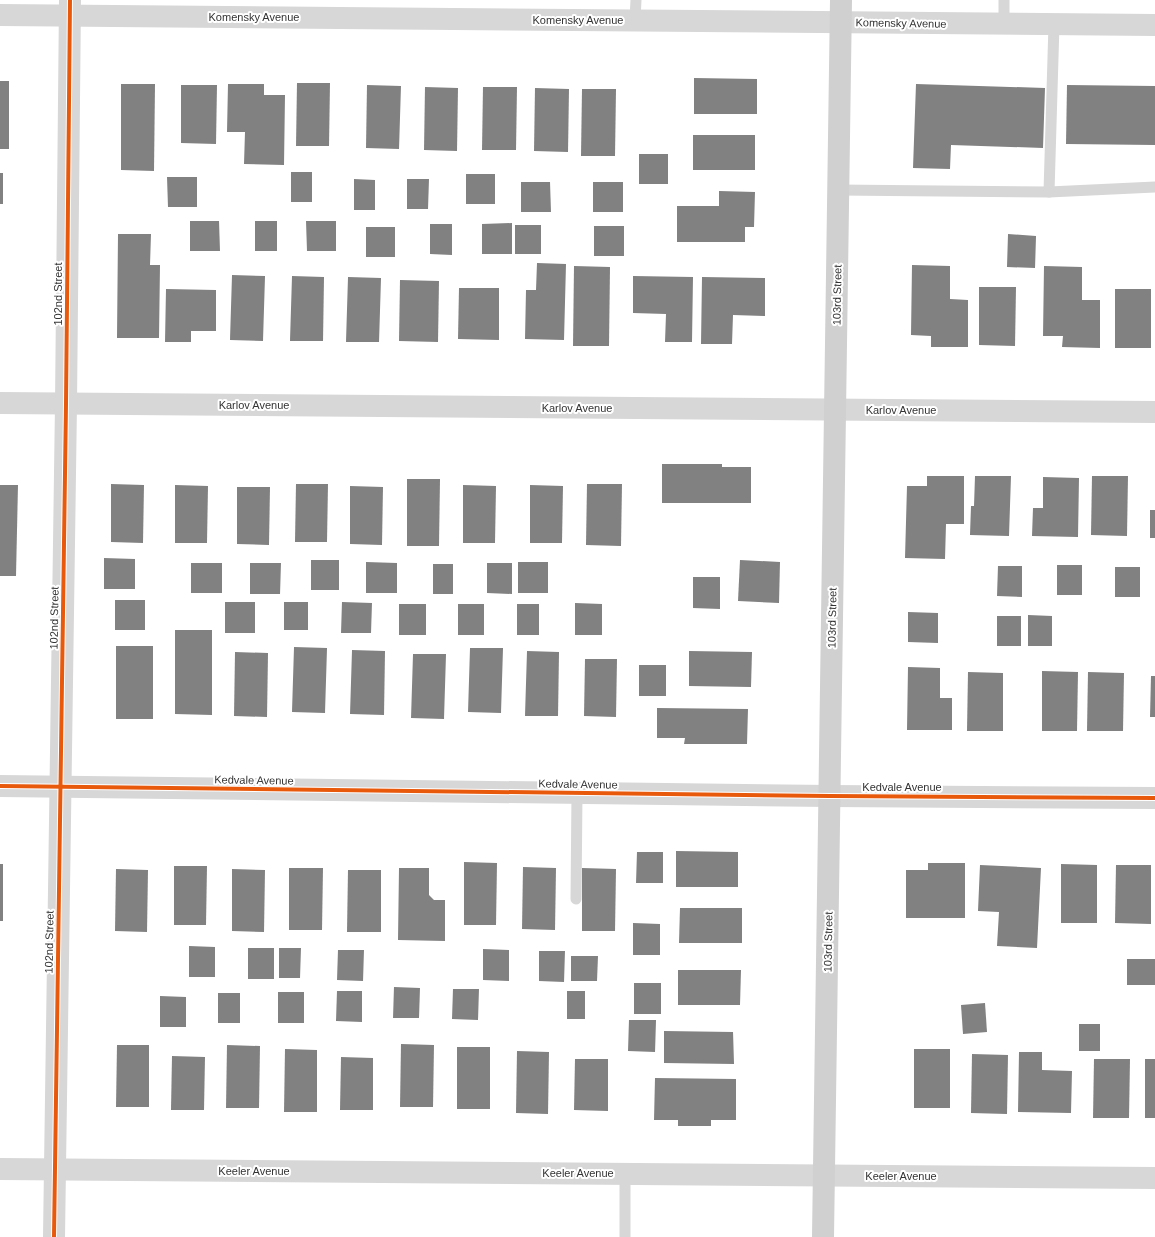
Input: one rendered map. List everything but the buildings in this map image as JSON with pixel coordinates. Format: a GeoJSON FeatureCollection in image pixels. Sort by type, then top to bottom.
{"type":"FeatureCollection","features":[{"type":"Feature","properties":{"kind":"main road","name":"103rd Street"},"geometry":{"type":"LineString","coordinates":[[824,1237],[841,0]]}},
{"type":"Feature","properties":{"kind":"street","name":"Komensky Avenue"},"geometry":{"type":"LineString","coordinates":[[0,15],[70,8],[635,10],[841,22],[1155,25]]}},
{"type":"Feature","properties":{"kind":"street","name":"102nd Street"},"geometry":{"type":"LineString","coordinates":[[54,1237],[70,8]]}},
{"type":"Feature","properties":{"kind":"street","name":"Karlov Avenue"},"geometry":{"type":"LineString","coordinates":[[0,403],[1155,412]]}},
{"type":"Feature","properties":{"kind":"street","name":"Kedvale Avenue"},"geometry":{"type":"LineString","coordinates":[[0,786],[830,796],[1155,798]]}},
{"type":"Feature","properties":{"kind":"street","name":"Keeler Avenue"},"geometry":{"type":"LineString","coordinates":[[0,1168],[1155,1178]]}},
{"type":"Feature","properties":{"kind":"lane"},"geometry":{"type":"LineString","coordinates":[[1004,0],[1004,24]]}},
{"type":"Feature","properties":{"kind":"lane"},"geometry":{"type":"LineString","coordinates":[[1050,192],[1054,24]]}},
{"type":"Feature","properties":{"kind":"lane"},"geometry":{"type":"LineString","coordinates":[[838,190],[1050,192],[1155,187]]}},
{"type":"Feature","properties":{"kind":"lane"},"geometry":{"type":"LineString","coordinates":[[576,899],[577,793]]}},
{"type":"Feature","properties":{"kind":"lane"},"geometry":{"type":"LineString","coordinates":[[625,1174],[625,1237]]}},
{"type":"Feature","properties":{"kind":"cycle path"},"geometry":{"type":"LineString","coordinates":[[54,1237],[66,404],[70,0]]}},
{"type":"Feature","properties":{"kind":"cycle path"},"geometry":{"type":"LineString","coordinates":[[0,786],[830,796],[1155,798]]}}]}
